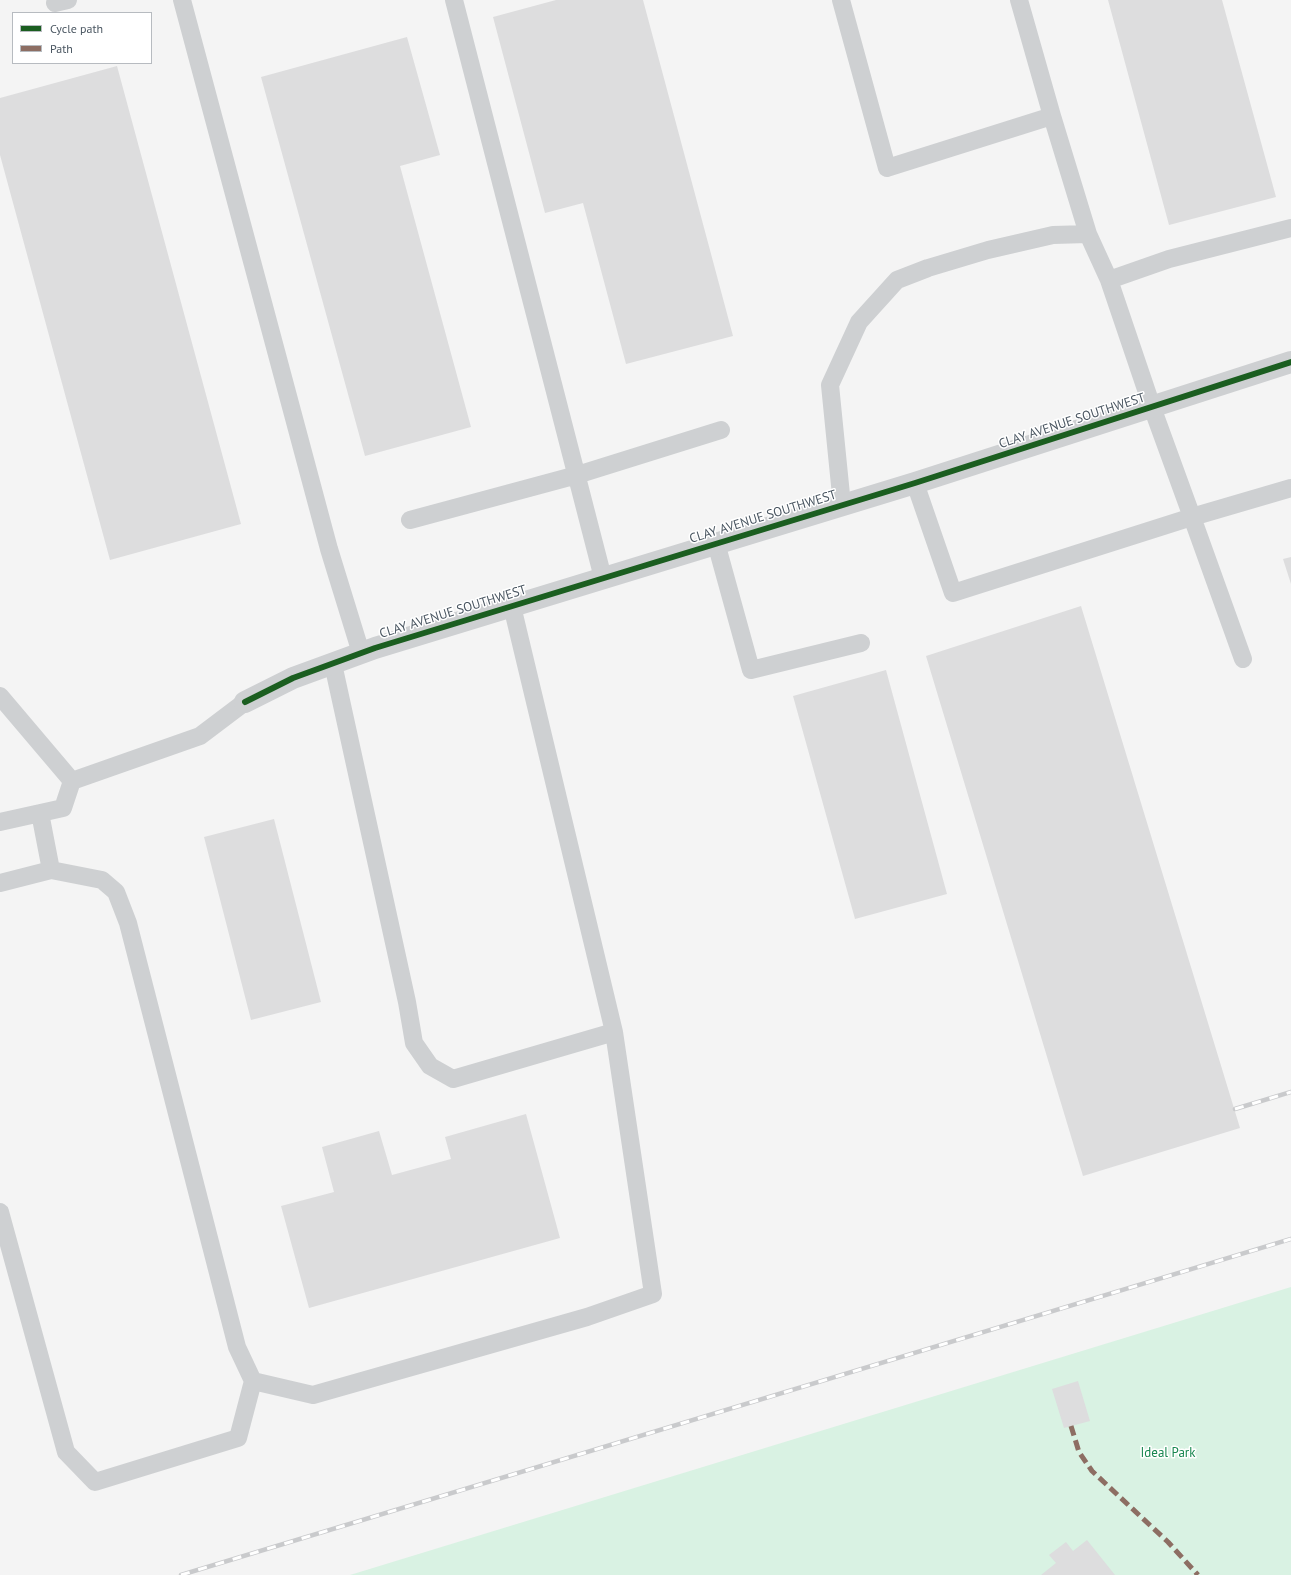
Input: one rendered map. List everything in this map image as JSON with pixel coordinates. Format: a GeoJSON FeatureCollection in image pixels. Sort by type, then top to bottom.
{"type":"FeatureCollection","features":[{"type":"Feature","properties":{"kind":"street","name":"CLAY AVENUE SOUTHWEST"},"geometry":{"type":"LineString","coordinates":[[245,702],[294,678],[361,653],[915,483],[1291,362]]}},
{"type":"Feature","properties":{"kind":"lane"},"geometry":{"type":"LineString","coordinates":[[182,0],[329,549],[361,653]]}},
{"type":"Feature","properties":{"kind":"lane"},"geometry":{"type":"LineString","coordinates":[[454,0],[577,475],[602,578]]}},
{"type":"Feature","properties":{"kind":"lane"},"geometry":{"type":"LineString","coordinates":[[842,0],[887,168],[1052,116]]}},
{"type":"Feature","properties":{"kind":"lane"},"geometry":{"type":"LineString","coordinates":[[1019,0],[1088,234],[1109,280],[1152,407],[1243,659]]}},
{"type":"Feature","properties":{"kind":"lane"},"geometry":{"type":"LineString","coordinates":[[1109,280],[1169,259],[1291,228]]}},
{"type":"Feature","properties":{"kind":"lane"},"geometry":{"type":"LineString","coordinates":[[842,505],[830,385],[859,322],[898,280],[928,268],[988,250],[1034,239],[1053,235],[1088,234]]}},
{"type":"Feature","properties":{"kind":"lane"},"geometry":{"type":"LineString","coordinates":[[410,520],[577,475],[721,430]]}},
{"type":"Feature","properties":{"kind":"lane"},"geometry":{"type":"LineString","coordinates":[[915,483],[953,592],[1192,517],[1291,488]]}},
{"type":"Feature","properties":{"kind":"lane"},"geometry":{"type":"LineString","coordinates":[[716,543],[751,670],[861,643]]}},
{"type":"Feature","properties":{"kind":"lane"},"geometry":{"type":"LineString","coordinates":[[253,1381],[313,1396],[587,1317],[652,1294],[614,1032],[512,606]]}},
{"type":"Feature","properties":{"kind":"lane"},"geometry":{"type":"LineString","coordinates":[[333,664],[414,1043],[430,1066],[453,1079],[614,1032]]}},
{"type":"Feature","properties":{"kind":"lane"},"geometry":{"type":"LineString","coordinates":[[0,696],[72,781]]}},
{"type":"Feature","properties":{"kind":"lane"},"geometry":{"type":"LineString","coordinates":[[72,781],[200,736],[245,702]]}},
{"type":"Feature","properties":{"kind":"lane"},"geometry":{"type":"LineString","coordinates":[[0,822],[62,808],[72,781]]}},
{"type":"Feature","properties":{"kind":"lane"},"geometry":{"type":"LineString","coordinates":[[40,813],[51,870]]}},
{"type":"Feature","properties":{"kind":"lane"},"geometry":{"type":"LineString","coordinates":[[0,883],[51,870],[102,880],[116,892],[128,923],[237,1347],[253,1381],[238,1438],[95,1482],[66,1452],[0,1212]]}},
{"type":"Feature","properties":{"kind":"green space","name":"Ideal Park"},"geometry":{"type":"Polygon","coordinates":[[[1291,1287],[1291,1575],[350,1575],[1291,1287]]]}},
{"type":"Feature","properties":{"kind":"building"},"geometry":{"type":"Polygon","coordinates":[[[556,0],[643,0],[733,336],[626,364],[583,203],[545,213],[493,17],[556,0]]]}},
{"type":"Feature","properties":{"kind":"building"},"geometry":{"type":"Polygon","coordinates":[[[1108,0],[1222,0],[1276,197],[1169,225],[1108,0]]]}},
{"type":"Feature","properties":{"kind":"building"},"geometry":{"type":"Polygon","coordinates":[[[407,37],[440,155],[400,166],[471,427],[365,456],[261,77],[407,37]]]}},
{"type":"Feature","properties":{"kind":"building"},"geometry":{"type":"Polygon","coordinates":[[[117,66],[241,524],[110,560],[0,155],[0,98],[117,66]]]}},
{"type":"Feature","properties":{"kind":"building"},"geometry":{"type":"Polygon","coordinates":[[[1291,557],[1291,584],[1283,559],[1291,557]]]}},
{"type":"Feature","properties":{"kind":"building"},"geometry":{"type":"Polygon","coordinates":[[[1081,606],[1240,1128],[1083,1176],[926,656],[1081,606]]]}},
{"type":"Feature","properties":{"kind":"building"},"geometry":{"type":"Polygon","coordinates":[[[886,670],[947,894],[855,919],[793,696],[886,670]]]}},
{"type":"Feature","properties":{"kind":"building"},"geometry":{"type":"Polygon","coordinates":[[[274,819],[321,1002],[251,1020],[204,837],[274,819]]]}},
{"type":"Feature","properties":{"kind":"building"},"geometry":{"type":"Polygon","coordinates":[[[526,1114],[560,1238],[309,1308],[281,1206],[334,1192],[322,1147],[379,1131],[392,1175],[451,1159],[445,1137],[526,1114]]]}},
{"type":"Feature","properties":{"kind":"building"},"geometry":{"type":"Polygon","coordinates":[[[1078,1381],[1090,1421],[1064,1428],[1052,1389],[1078,1381]]]}},
{"type":"Feature","properties":{"kind":"building"},"geometry":{"type":"Polygon","coordinates":[[[1087,1540],[1115,1575],[1041,1575],[1056,1563],[1049,1555],[1066,1542],[1073,1551],[1087,1540]]]}},
{"type":"Feature","properties":{"kind":"railway"},"geometry":{"type":"LineString","coordinates":[[1235,1109],[1291,1092]]}},
{"type":"Feature","properties":{"kind":"railway"},"geometry":{"type":"LineString","coordinates":[[181,1575],[1291,1239]]}},
{"type":"Feature","properties":{"kind":"marked path"},"geometry":{"type":"LineString","coordinates":[[1071,1426],[1079,1452],[1092,1471],[1168,1542],[1198,1575]]}},
{"type":"Feature","properties":{"kind":"cycle path"},"geometry":{"type":"LineString","coordinates":[[245,702],[293,678],[375,648],[915,483],[1291,362]]}}]}
